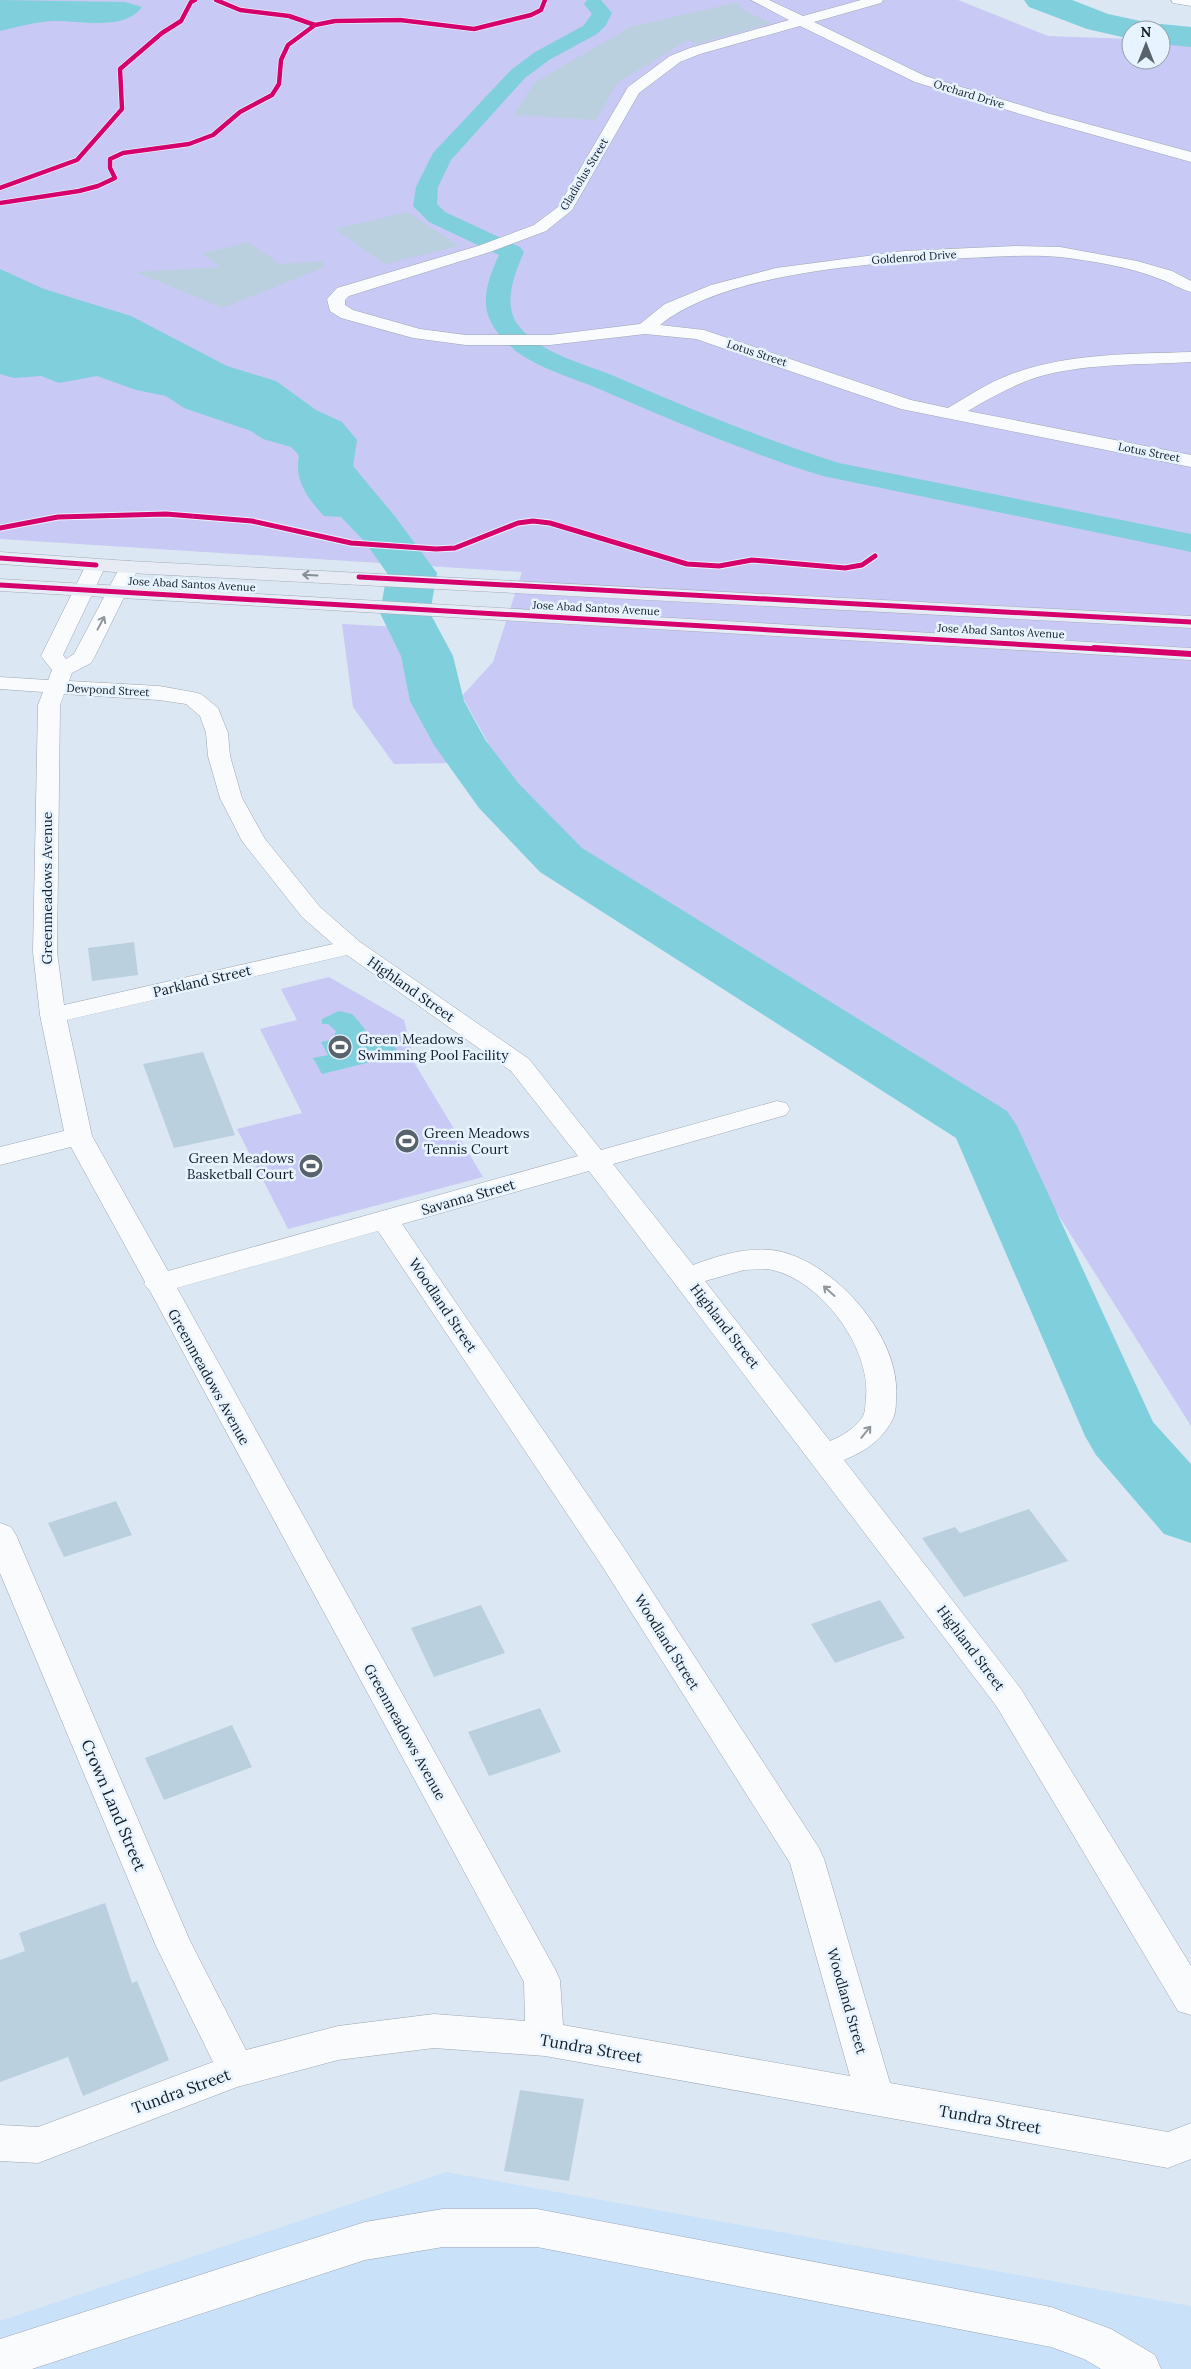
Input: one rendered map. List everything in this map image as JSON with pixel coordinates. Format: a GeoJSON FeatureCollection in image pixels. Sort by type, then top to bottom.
{"type":"FeatureCollection","features":[{"type":"Feature","properties":{"kind":"main road","name":"Jose Abad Santos Avenue"},"geometry":{"type":"LineString","coordinates":[[0,558],[129,567],[1191,622]]}},
{"type":"Feature","properties":{"kind":"main road","name":"Jose Abad Santos Avenue"},"geometry":{"type":"LineString","coordinates":[[0,585],[1191,654]]}},
{"type":"Feature","properties":{"kind":"street","name":"Orchard Drive"},"geometry":{"type":"LineString","coordinates":[[758,0],[799,22],[920,79],[1042,116],[1191,157]]}},
{"type":"Feature","properties":{"kind":"street","name":"Gladiolus Street"},"geometry":{"type":"LineString","coordinates":[[343,292],[484,249],[540,228],[564,210],[633,90],[654,72],[675,59],[694,51],[876,0]]}},
{"type":"Feature","properties":{"kind":"street"},"geometry":{"type":"LineString","coordinates":[[1178,0],[1191,2]]}},
{"type":"Feature","properties":{"kind":"street","name":"Goldenrod Drive"},"geometry":{"type":"LineString","coordinates":[[645,329],[671,308],[717,289],[776,273],[905,256],[1015,251],[1060,252],[1137,266],[1166,275],[1191,287]]}},
{"type":"Feature","properties":{"kind":"street","name":"Lotus Street"},"geometry":{"type":"LineString","coordinates":[[343,292],[336,299],[336,307],[347,314],[418,334],[466,340],[550,340],[645,329],[698,334],[907,405],[1191,460]]}},
{"type":"Feature","properties":{"kind":"street"},"geometry":{"type":"LineString","coordinates":[[951,414],[980,395],[1016,378],[1045,370],[1114,362],[1191,357]]}},
{"type":"Feature","properties":{"kind":"street"},"geometry":{"type":"LineString","coordinates":[[96,565],[86,590],[52,656],[59,678],[83,658],[129,567]]}},
{"type":"Feature","properties":{"kind":"street","name":"Dewpond Street"},"geometry":{"type":"LineString","coordinates":[[0,683],[59,678],[193,699],[210,713]]}},
{"type":"Feature","properties":{"kind":"street","name":"Greenmeadows Avenue"},"geometry":{"type":"LineString","coordinates":[[59,678],[48,705],[45,952],[53,1015],[79,1136],[158,1284],[542,1980],[546,2039]]}},
{"type":"Feature","properties":{"kind":"street","name":"Highland Street"},"geometry":{"type":"LineString","coordinates":[[210,713],[217,733],[220,756],[231,798],[254,841],[312,912],[352,947],[520,1065],[687,1277],[1009,1698],[1191,1999]]}},
{"type":"Feature","properties":{"kind":"street","name":"Parkland Street"},"geometry":{"type":"LineString","coordinates":[[53,1015],[352,947]]}},
{"type":"Feature","properties":{"kind":"street","name":"Savanna Street"},"geometry":{"type":"LineString","coordinates":[[158,1284],[778,1109]]}},
{"type":"Feature","properties":{"kind":"street"},"geometry":{"type":"LineString","coordinates":[[0,1156],[79,1136]]}},
{"type":"Feature","properties":{"kind":"street","name":"Woodland Street"},"geometry":{"type":"LineString","coordinates":[[385,1220],[613,1557],[806,1859],[876,2100]]}},
{"type":"Feature","properties":{"kind":"street"},"geometry":{"type":"LineString","coordinates":[[687,1277],[721,1265],[756,1259],[780,1261],[806,1272],[830,1292],[854,1318],[872,1347],[882,1381],[879,1416],[858,1442],[825,1456]]}},
{"type":"Feature","properties":{"kind":"street","name":"Crown Land Street"},"geometry":{"type":"LineString","coordinates":[[0,1535],[174,1946],[236,2070]]}},
{"type":"Feature","properties":{"kind":"street","name":"Tundra Street"},"geometry":{"type":"LineString","coordinates":[[0,2143],[38,2144],[236,2070],[338,2043],[434,2031],[546,2039],[876,2100],[1168,2150],[1191,2141]]}},
{"type":"Feature","properties":{"kind":"street"},"geometry":{"type":"LineString","coordinates":[[0,2359],[365,2241],[443,2228],[537,2228],[1052,2327],[1096,2342],[1140,2369]]}},
{"type":"Feature","properties":{"kind":"shaded area"},"geometry":{"type":"Polygon","coordinates":[[[0,0],[958,0],[1048,36],[1121,39],[1121,70],[1171,70],[1171,40],[1191,41],[1191,1426],[998,1119],[577,847],[502,768],[462,696],[493,662],[522,572],[0,539],[0,0]]]}},
{"type":"Feature","properties":{"kind":"shaded area"},"geometry":{"type":"Polygon","coordinates":[[[0,0],[125,2],[142,7],[134,15],[124,20],[113,22],[53,21],[0,31],[0,0]]]}},
{"type":"Feature","properties":{"kind":"shaded area"},"geometry":{"type":"Polygon","coordinates":[[[0,269],[44,289],[131,316],[227,366],[276,381],[316,410],[342,422],[357,440],[353,466],[398,520],[324,516],[303,488],[298,473],[299,455],[291,447],[263,439],[251,431],[184,408],[166,396],[136,390],[97,376],[59,383],[41,376],[14,378],[0,374],[0,269]]]}},
{"type":"Feature","properties":{"kind":"shaded area"},"geometry":{"type":"Polygon","coordinates":[[[342,624],[399,627],[459,763],[394,764],[353,707],[342,624]]]}},
{"type":"Feature","properties":{"kind":"shaded area"},"geometry":{"type":"Polygon","coordinates":[[[329,977],[404,1020],[415,1064],[483,1177],[288,1229],[237,1129],[302,1113],[260,1029],[297,1020],[281,989],[329,977]]]}},
{"type":"Feature","properties":{"kind":"shaded area"},"geometry":{"type":"Polygon","coordinates":[[[339,1011],[352,1014],[373,1043],[391,1038],[399,1055],[322,1074],[313,1058],[328,1055],[321,1042],[330,1039],[336,1031],[328,1024],[322,1024],[322,1019],[339,1011]]]}},
{"type":"Feature","properties":{"kind":"shaded area"},"geometry":{"type":"Polygon","coordinates":[[[446,2172],[1191,2306],[1191,2369],[0,2369],[0,2321],[446,2172]]]}},
{"type":"Feature","properties":{"kind":"building"},"geometry":{"type":"Polygon","coordinates":[[[739,2],[741,7],[739,8],[771,23],[697,44],[688,40],[617,83],[596,120],[514,115],[534,83],[630,27],[739,2]]]}},
{"type":"Feature","properties":{"kind":"building"},"geometry":{"type":"Polygon","coordinates":[[[408,212],[459,246],[385,264],[335,229],[408,212]]]}},
{"type":"Feature","properties":{"kind":"building"},"geometry":{"type":"Polygon","coordinates":[[[248,242],[280,264],[323,261],[325,267],[223,308],[136,272],[221,267],[202,254],[248,242]]]}},
{"type":"Feature","properties":{"kind":"building"},"geometry":{"type":"Polygon","coordinates":[[[134,942],[138,975],[92,981],[88,948],[134,942]]]}},
{"type":"Feature","properties":{"kind":"building"},"geometry":{"type":"Polygon","coordinates":[[[203,1052],[235,1135],[174,1148],[143,1064],[203,1052]]]}},
{"type":"Feature","properties":{"kind":"building"},"geometry":{"type":"Polygon","coordinates":[[[116,1501],[132,1535],[64,1557],[48,1523],[116,1501]]]}},
{"type":"Feature","properties":{"kind":"building"},"geometry":{"type":"Polygon","coordinates":[[[1029,1509],[1068,1561],[964,1597],[922,1538],[955,1527],[960,1533],[1029,1509]]]}},
{"type":"Feature","properties":{"kind":"building"},"geometry":{"type":"Polygon","coordinates":[[[880,1600],[905,1638],[835,1663],[811,1624],[880,1600]]]}},
{"type":"Feature","properties":{"kind":"building"},"geometry":{"type":"Polygon","coordinates":[[[481,1605],[505,1653],[434,1677],[411,1628],[481,1605]]]}},
{"type":"Feature","properties":{"kind":"building"},"geometry":{"type":"Polygon","coordinates":[[[540,1708],[561,1752],[489,1776],[468,1732],[540,1708]]]}},
{"type":"Feature","properties":{"kind":"building"},"geometry":{"type":"Polygon","coordinates":[[[232,1725],[252,1767],[164,1800],[145,1758],[232,1725]]]}},
{"type":"Feature","properties":{"kind":"building"},"geometry":{"type":"Polygon","coordinates":[[[105,1903],[132,1983],[137,1981],[169,2060],[83,2096],[68,2057],[0,2082],[0,1960],[25,1951],[19,1933],[105,1903]]]}},
{"type":"Feature","properties":{"kind":"building"},"geometry":{"type":"Polygon","coordinates":[[[520,2090],[584,2099],[569,2181],[504,2171],[520,2090]]]}},
{"type":"Feature","properties":{"kind":"waterway"},"geometry":{"type":"LineString","coordinates":[[1041,0],[1099,22],[1121,27]]}},
{"type":"Feature","properties":{"kind":"waterway"},"geometry":{"type":"LineString","coordinates":[[594,4],[602,13],[599,21],[590,30],[542,56],[518,74],[441,158],[427,187],[425,206],[437,217],[512,252],[501,280],[498,299],[502,319],[516,338],[527,347],[552,361],[746,441],[833,470],[1191,543]]}},
{"type":"Feature","properties":{"kind":"waterway"},"geometry":{"type":"LineString","coordinates":[[1171,35],[1191,37]]}},
{"type":"Feature","properties":{"kind":"waterway"},"geometry":{"type":"LineString","coordinates":[[316,442],[334,482],[382,532],[412,573],[405,613],[427,656],[437,701],[461,745],[499,796],[561,860],[984,1126],[1122,1436],[1191,1514]]}},
{"type":"Feature","properties":{"kind":"cycle path"},"geometry":{"type":"LineString","coordinates":[[0,188],[77,160],[122,109],[120,69],[162,33],[181,21],[191,2],[195,0]]}},
{"type":"Feature","properties":{"kind":"cycle path"},"geometry":{"type":"LineString","coordinates":[[216,0],[232,8],[289,16],[315,25]]}},
{"type":"Feature","properties":{"kind":"cycle path"},"geometry":{"type":"LineString","coordinates":[[0,203],[79,191],[98,186],[115,178],[110,168],[110,159],[123,153],[189,144],[213,135],[240,112],[272,95],[279,84],[281,60],[288,45],[315,25],[335,21],[400,20],[474,29],[531,15],[541,10],[545,0]]}},
{"type":"Feature","properties":{"kind":"cycle path"},"geometry":{"type":"LineString","coordinates":[[0,528],[58,517],[166,514],[252,521],[351,543],[436,549],[455,548],[518,523],[533,521],[550,523],[687,564],[719,566],[752,560],[845,568],[862,565],[875,556]]}},
{"type":"Feature","properties":{"kind":"cycle path"},"geometry":{"type":"LineString","coordinates":[[0,558],[96,565]]}},
{"type":"Feature","properties":{"kind":"cycle path"},"geometry":{"type":"LineString","coordinates":[[359,577],[1191,622]]}},
{"type":"Feature","properties":{"kind":"cycle path"},"geometry":{"type":"LineString","coordinates":[[0,585],[1191,654]]}},
{"type":"Feature","properties":{"kind":"place","name":"Green Meadows Swimming Pool Facility"},"geometry":{"type":"Point","coordinates":[340,1047]}},
{"type":"Feature","properties":{"kind":"place","name":"Green Meadows Tennis Court"},"geometry":{"type":"Point","coordinates":[407,1141]}},
{"type":"Feature","properties":{"kind":"place","name":"Green Meadows Basketball Court"},"geometry":{"type":"Point","coordinates":[311,1166]}}]}
